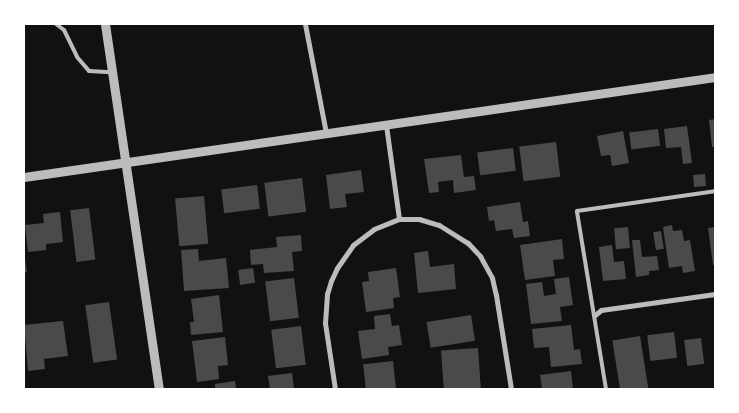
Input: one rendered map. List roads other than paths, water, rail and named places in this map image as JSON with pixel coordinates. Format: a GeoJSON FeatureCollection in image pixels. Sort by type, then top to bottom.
{"type":"FeatureCollection","features":[{"type":"Feature","properties":{"kind":"street"},"geometry":{"type":"LineString","coordinates":[[105,24],[159,389]]}},
{"type":"Feature","properties":{"kind":"street"},"geometry":{"type":"LineString","coordinates":[[305,24],[326,133]]}},
{"type":"Feature","properties":{"kind":"street"},"geometry":{"type":"LineString","coordinates":[[24,176],[715,77]]}},
{"type":"Feature","properties":{"kind":"street"},"geometry":{"type":"LineString","coordinates":[[386,125],[399,219]]}},
{"type":"Feature","properties":{"kind":"street"},"geometry":{"type":"LineString","coordinates":[[335,389],[325,323],[326,301],[331,281],[337,268],[353,246],[374,229],[399,219],[420,219],[439,225],[457,235],[480,256],[492,278],[496,295],[510,389]]}},
{"type":"Feature","properties":{"kind":"street"},"geometry":{"type":"LineString","coordinates":[[595,315],[601,310],[715,294]]}},
{"type":"Feature","properties":{"kind":"lane"},"geometry":{"type":"LineString","coordinates":[[56,24],[64,30],[77,57],[89,71],[113,72]]}},
{"type":"Feature","properties":{"kind":"lane"},"geometry":{"type":"LineString","coordinates":[[606,389],[577,211],[715,191]]}}]}
